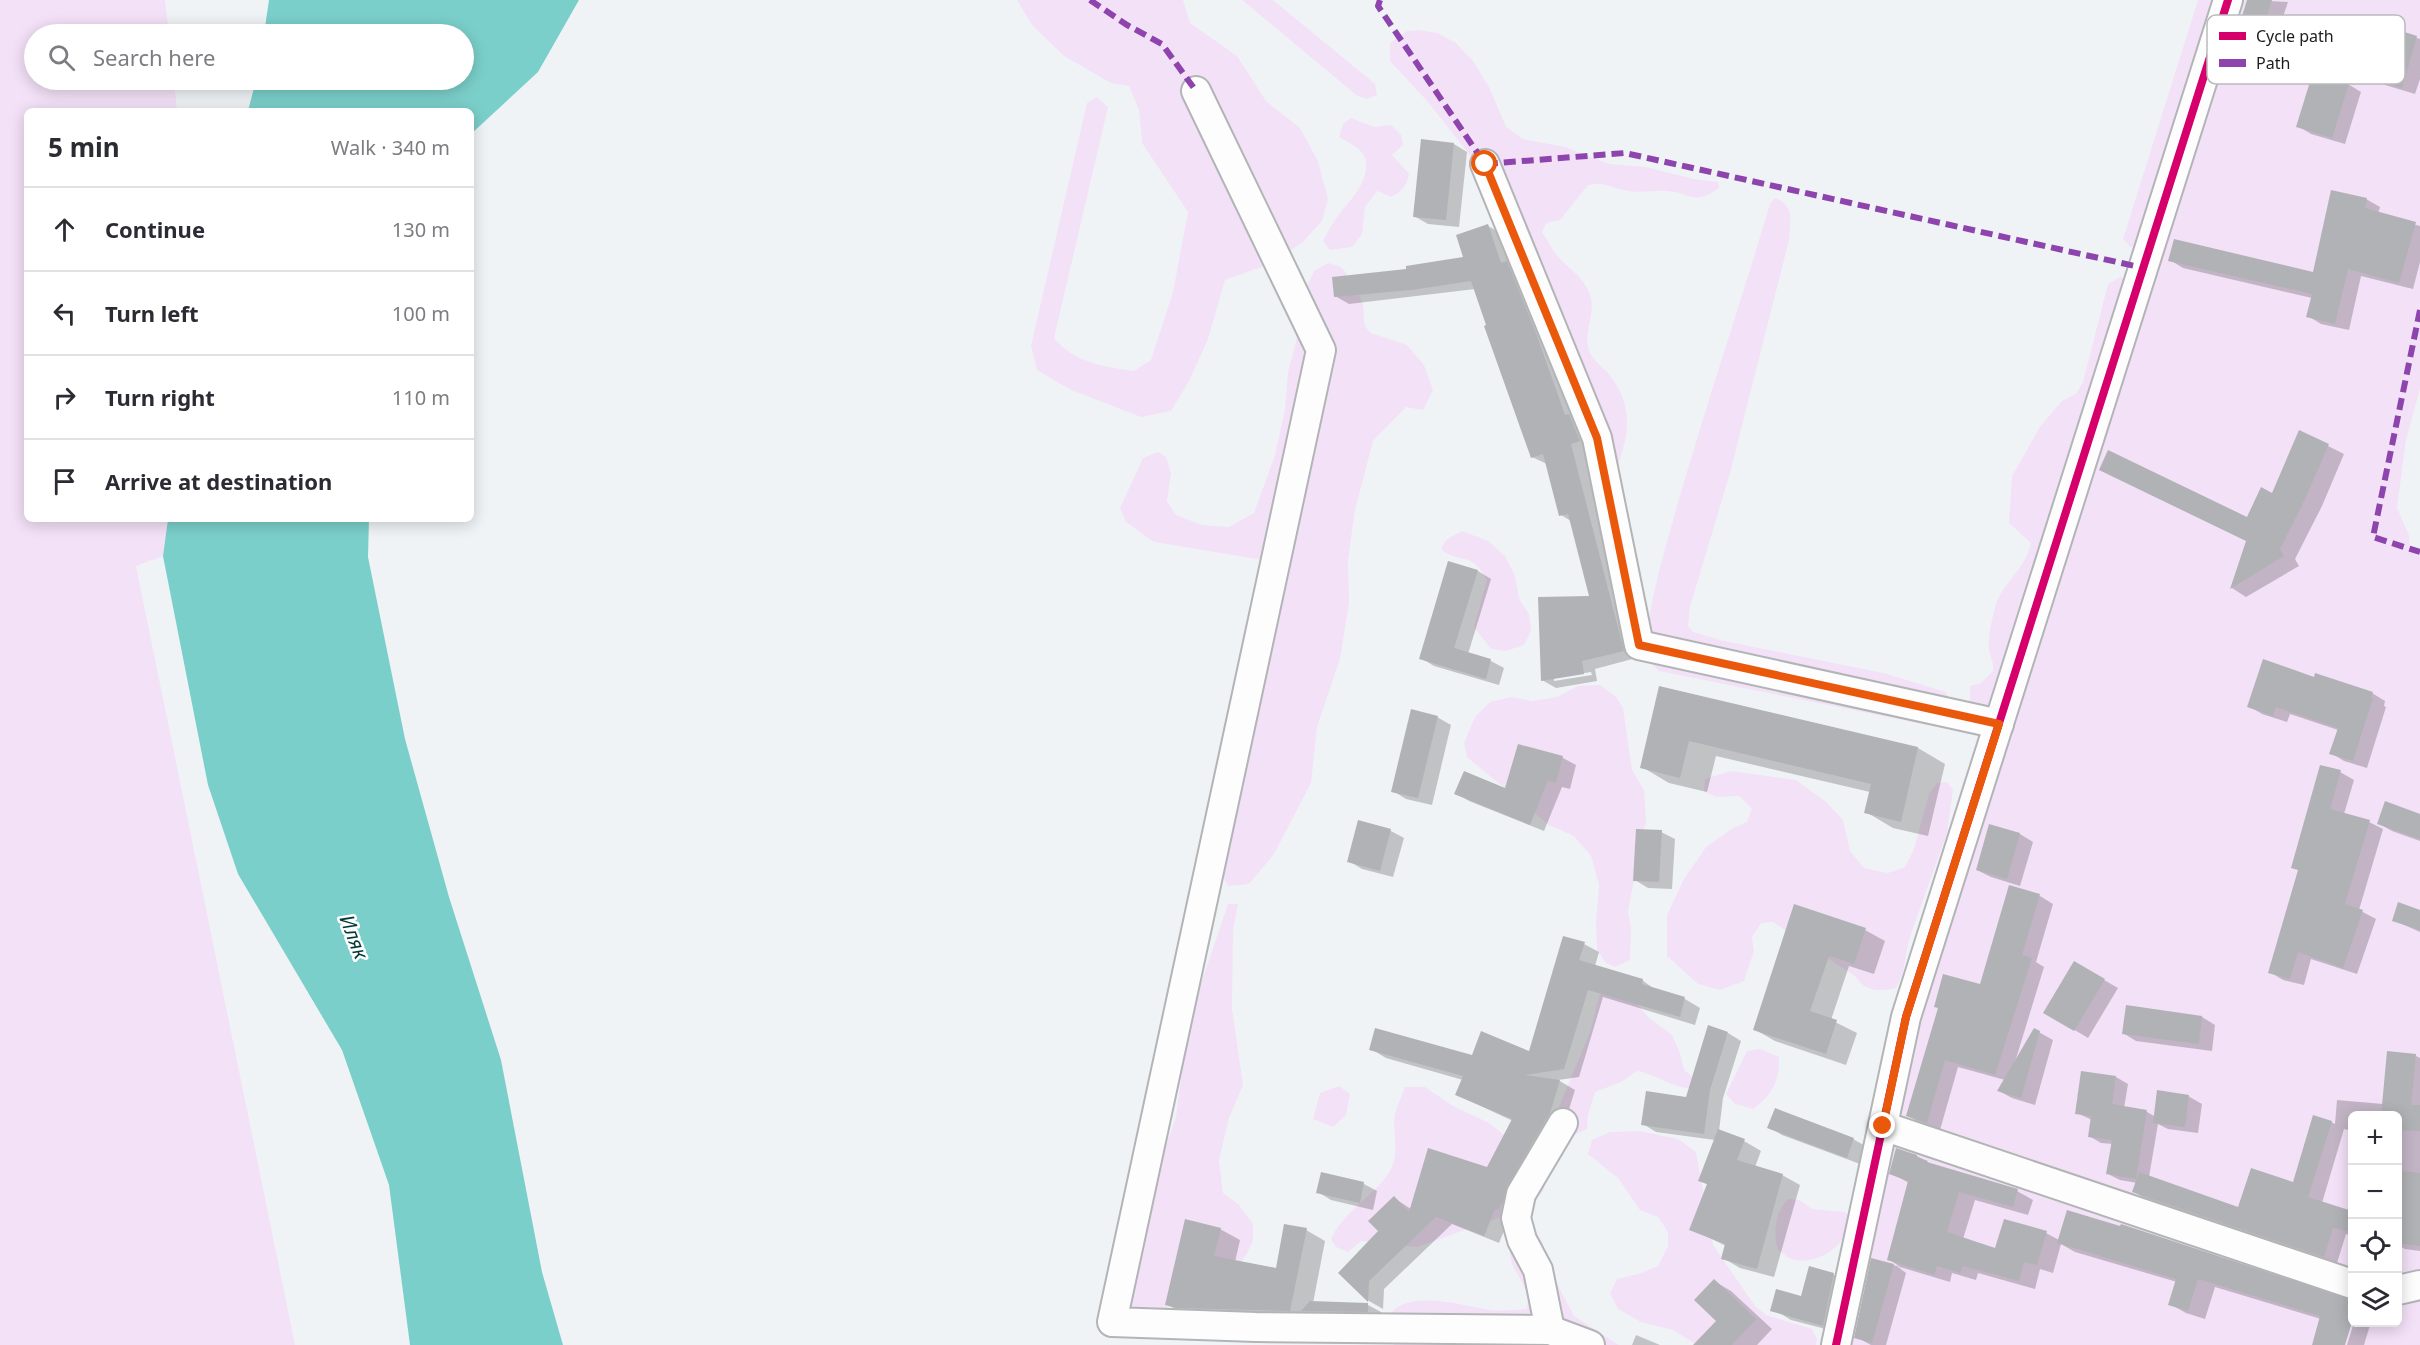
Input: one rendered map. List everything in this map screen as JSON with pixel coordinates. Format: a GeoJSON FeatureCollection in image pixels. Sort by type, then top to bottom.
{"type":"FeatureCollection","features":[{"type":"Feature","properties":{"kind":"street"},"geometry":{"type":"LineString","coordinates":[[2223,15],[2228,0]]}},
{"type":"Feature","properties":{"kind":"street"},"geometry":{"type":"LineString","coordinates":[[1836,1345],[1906,1017],[2207,66]]}},
{"type":"Feature","properties":{"kind":"street"},"geometry":{"type":"LineString","coordinates":[[1196,91],[1321,350],[1112,1334],[1256,1328],[1550,1330],[1590,1345]]}},
{"type":"Feature","properties":{"kind":"street"},"geometry":{"type":"LineString","coordinates":[[1485,164],[1597,438],[1639,645],[1999,724]]}},
{"type":"Feature","properties":{"kind":"street"},"geometry":{"type":"LineString","coordinates":[[1550,1330],[1538,1269],[1522,1239],[1516,1218],[1521,1194],[1563,1123]]}},
{"type":"Feature","properties":{"kind":"street"},"geometry":{"type":"LineString","coordinates":[[1883,1126],[2348,1283]]}},
{"type":"Feature","properties":{"kind":"street"},"geometry":{"type":"LineString","coordinates":[[2402,1289],[2420,1286]]}},
{"type":"Feature","properties":{"kind":"shaded area"},"geometry":{"type":"Polygon","coordinates":[[[0,0],[165,0],[168,24],[24,24],[24,90],[175,90],[177,108],[24,108],[24,522],[168,522],[163,556],[136,566],[295,1345],[0,1345],[0,0]]]}},
{"type":"Feature","properties":{"kind":"shaded area"},"geometry":{"type":"Polygon","coordinates":[[[1017,0],[1183,0],[1190,23],[1237,56],[1266,101],[1300,128],[1318,161],[1328,199],[1322,221],[1302,243],[1264,266],[1225,280],[1208,339],[1189,381],[1171,411],[1141,417],[1069,389],[1037,370],[1031,346],[1087,103],[1097,97],[1108,107],[1054,338],[1062,346],[1070,353],[1090,362],[1134,371],[1151,360],[1173,292],[1188,212],[1142,143],[1139,110],[1129,86],[1111,83],[1064,56],[1032,25],[1017,0]]]}},
{"type":"Feature","properties":{"kind":"shaded area"},"geometry":{"type":"Polygon","coordinates":[[[1242,0],[1273,0],[1375,84],[1377,95],[1367,99],[1356,95],[1242,0]]]}},
{"type":"Feature","properties":{"kind":"shaded area"},"geometry":{"type":"Polygon","coordinates":[[[2198,0],[2420,0],[2420,389],[2406,440],[2397,508],[2409,535],[2410,549],[2420,552],[2420,1345],[1836,1345],[1906,1017],[1995,736],[1982,707],[1970,702],[1970,686],[1981,683],[1993,671],[1989,645],[1995,609],[2002,591],[2021,566],[2031,543],[2009,523],[2012,476],[2040,427],[2062,401],[2076,394],[2083,382],[2108,284],[2120,277],[2127,279],[2139,246],[2130,247],[2123,239],[2198,0]]]}},
{"type":"Feature","properties":{"kind":"shaded area"},"geometry":{"type":"Polygon","coordinates":[[[1407,31],[1437,33],[1456,43],[1473,61],[1489,87],[1506,127],[1523,139],[1565,147],[1609,164],[1646,167],[1694,179],[1718,182],[1719,188],[1697,198],[1674,192],[1635,192],[1603,184],[1588,185],[1560,220],[1546,223],[1542,232],[1557,256],[1578,276],[1589,292],[1592,306],[1587,339],[1590,353],[1617,386],[1626,407],[1627,429],[1618,465],[1611,468],[1472,158],[1428,102],[1390,61],[1390,43],[1407,31]]]}},
{"type":"Feature","properties":{"kind":"shaded area"},"geometry":{"type":"Polygon","coordinates":[[[1351,118],[1374,127],[1391,125],[1401,135],[1403,145],[1392,155],[1409,174],[1403,188],[1391,197],[1377,191],[1365,207],[1362,234],[1352,247],[1330,250],[1323,241],[1335,220],[1357,192],[1365,175],[1365,158],[1361,151],[1339,137],[1343,124],[1351,118]]]}},
{"type":"Feature","properties":{"kind":"shaded area"},"geometry":{"type":"Polygon","coordinates":[[[1775,198],[1786,205],[1790,215],[1789,240],[1730,473],[1690,607],[1688,626],[1693,632],[1724,641],[1883,673],[1946,692],[1951,705],[1939,720],[1928,725],[1659,671],[1646,658],[1649,620],[1661,562],[1770,204],[1775,198]]]}},
{"type":"Feature","properties":{"kind":"shaded area"},"geometry":{"type":"Polygon","coordinates":[[[1328,263],[1344,270],[1355,287],[1363,305],[1368,330],[1407,345],[1424,365],[1433,390],[1423,410],[1406,407],[1373,441],[1355,510],[1348,560],[1349,603],[1340,659],[1317,727],[1311,783],[1274,854],[1249,884],[1228,886],[1220,871],[1263,560],[1154,542],[1126,522],[1120,508],[1143,458],[1158,452],[1166,457],[1171,473],[1167,501],[1176,515],[1202,525],[1229,527],[1254,513],[1275,455],[1285,410],[1288,372],[1307,286],[1314,271],[1328,263]]]}},
{"type":"Feature","properties":{"kind":"shaded area"},"geometry":{"type":"Polygon","coordinates":[[[1462,531],[1488,541],[1505,556],[1515,576],[1519,599],[1529,614],[1531,631],[1524,645],[1506,651],[1491,649],[1474,627],[1487,580],[1471,561],[1448,554],[1441,549],[1446,540],[1462,531]]]}},
{"type":"Feature","properties":{"kind":"shaded area"},"geometry":{"type":"Polygon","coordinates":[[[1600,685],[1616,697],[1623,708],[1632,770],[1644,790],[1646,820],[1628,911],[1631,928],[1630,960],[1615,967],[1606,963],[1597,950],[1596,921],[1599,885],[1591,856],[1574,836],[1549,825],[1467,757],[1464,743],[1475,717],[1490,702],[1511,697],[1532,701],[1557,697],[1578,686],[1600,685]]]}},
{"type":"Feature","properties":{"kind":"shaded area"},"geometry":{"type":"Polygon","coordinates":[[[1731,771],[1796,780],[1826,802],[1843,820],[1850,851],[1864,868],[1888,873],[1905,867],[1914,849],[1929,794],[1937,783],[1947,782],[1953,790],[1947,833],[1911,934],[1902,975],[1896,988],[1873,990],[1868,988],[1855,976],[1773,922],[1761,923],[1752,937],[1754,951],[1744,981],[1720,990],[1698,984],[1667,956],[1667,915],[1684,879],[1706,847],[1733,828],[1747,822],[1752,809],[1739,796],[1717,797],[1704,792],[1705,779],[1731,771]]]}},
{"type":"Feature","properties":{"kind":"shaded area"},"geometry":{"type":"Polygon","coordinates":[[[1228,904],[1238,904],[1233,931],[1232,1009],[1243,1085],[1229,1118],[1219,1160],[1223,1193],[1238,1204],[1253,1224],[1253,1241],[1246,1255],[1223,1284],[1148,1316],[1133,1313],[1128,1296],[1154,1201],[1162,1158],[1176,1117],[1189,1019],[1228,904]]]}},
{"type":"Feature","properties":{"kind":"shaded area"},"geometry":{"type":"Polygon","coordinates":[[[1613,978],[1649,1018],[1672,1035],[1684,1070],[1697,1081],[1696,1088],[1673,1085],[1637,1071],[1621,1082],[1595,1092],[1588,1115],[1587,1129],[1569,1137],[1554,1119],[1591,1030],[1602,986],[1613,978]]]}},
{"type":"Feature","properties":{"kind":"shaded area"},"geometry":{"type":"Polygon","coordinates":[[[1760,1049],[1779,1057],[1774,1087],[1753,1109],[1735,1104],[1726,1094],[1747,1051],[1760,1049]]]}},
{"type":"Feature","properties":{"kind":"shaded area"},"geometry":{"type":"Polygon","coordinates":[[[1339,1086],[1350,1094],[1346,1115],[1333,1127],[1313,1119],[1320,1093],[1339,1086]]]}},
{"type":"Feature","properties":{"kind":"shaded area"},"geometry":{"type":"Polygon","coordinates":[[[1405,1087],[1425,1087],[1453,1106],[1489,1123],[1547,1168],[1544,1190],[1531,1204],[1512,1213],[1417,1247],[1361,1241],[1348,1252],[1336,1247],[1331,1239],[1344,1220],[1385,1179],[1391,1169],[1395,1155],[1395,1114],[1405,1087]]]}},
{"type":"Feature","properties":{"kind":"shaded area"},"geometry":{"type":"Polygon","coordinates":[[[1640,1131],[1678,1139],[1696,1152],[1713,1245],[1755,1306],[1766,1315],[1812,1329],[1817,1339],[1816,1345],[1697,1345],[1673,1330],[1641,1322],[1618,1309],[1610,1293],[1617,1279],[1658,1266],[1668,1246],[1668,1232],[1658,1217],[1640,1210],[1618,1178],[1588,1154],[1592,1140],[1610,1132],[1640,1131]]]}},
{"type":"Feature","properties":{"kind":"shaded area"},"geometry":{"type":"Polygon","coordinates":[[[1788,1199],[1799,1200],[1812,1209],[1845,1212],[1850,1218],[1844,1236],[1831,1251],[1823,1256],[1804,1261],[1788,1257],[1778,1250],[1776,1223],[1780,1210],[1788,1199]]]}},
{"type":"Feature","properties":{"kind":"shaded area"},"geometry":{"type":"Polygon","coordinates":[[[1534,1235],[1542,1241],[1548,1266],[1574,1316],[1619,1345],[1394,1345],[1387,1324],[1393,1311],[1401,1305],[1412,1302],[1438,1301],[1495,1310],[1527,1309],[1525,1289],[1511,1259],[1510,1249],[1512,1236],[1534,1235]]]}},
{"type":"Feature","properties":{"kind":"water"},"geometry":{"type":"Polygon","coordinates":[[[269,0],[579,0],[538,72],[474,131],[474,108],[249,108],[253,90],[474,90],[474,24],[265,24],[269,0]]]}},
{"type":"Feature","properties":{"kind":"water","name":"Иляк"},"geometry":{"type":"Polygon","coordinates":[[[168,522],[369,522],[368,557],[405,739],[449,897],[501,1060],[542,1272],[563,1345],[410,1345],[389,1185],[342,1050],[238,874],[208,785],[163,556],[168,522]]]}},
{"type":"Feature","properties":{"kind":"building"},"geometry":{"type":"Polygon","coordinates":[[[2247,0],[2272,0],[2267,15],[2242,15],[2247,0]]]}},
{"type":"Feature","properties":{"kind":"building"},"geometry":{"type":"Polygon","coordinates":[[[2405,32],[2417,36],[2405,78],[2405,32]]]}},
{"type":"Feature","properties":{"kind":"building"},"geometry":{"type":"Polygon","coordinates":[[[2309,84],[2349,84],[2332,138],[2296,127],[2309,84]]]}},
{"type":"Feature","properties":{"kind":"building"},"geometry":{"type":"Polygon","coordinates":[[[2389,84],[2403,84],[2402,88],[2389,84]]]}},
{"type":"Feature","properties":{"kind":"building"},"geometry":{"type":"Polygon","coordinates":[[[1421,139],[1454,143],[1446,220],[1413,217],[1421,139]]]}},
{"type":"Feature","properties":{"kind":"building"},"geometry":{"type":"Polygon","coordinates":[[[2331,190],[2367,198],[2365,208],[2416,222],[2399,283],[2348,269],[2335,324],[2306,317],[2312,294],[2168,261],[2174,239],[2313,272],[2331,190]]]}},
{"type":"Feature","properties":{"kind":"building"},"geometry":{"type":"Polygon","coordinates":[[[1488,224],[1501,263],[1507,261],[1565,415],[1569,414],[1580,441],[1571,444],[1624,651],[1582,661],[1584,674],[1541,681],[1538,597],[1589,596],[1568,514],[1559,516],[1543,454],[1531,458],[1484,326],[1486,325],[1471,281],[1411,290],[1334,297],[1332,277],[1406,269],[1406,266],[1463,257],[1456,235],[1488,224]]]}},
{"type":"Feature","properties":{"kind":"building"},"geometry":{"type":"Polygon","coordinates":[[[2299,430],[2329,444],[2280,549],[2284,556],[2230,589],[2246,541],[2099,470],[2108,450],[2247,517],[2261,487],[2272,493],[2299,430]]]}},
{"type":"Feature","properties":{"kind":"building"},"geometry":{"type":"Polygon","coordinates":[[[1448,561],[1478,570],[1454,648],[1491,659],[1486,679],[1419,659],[1448,561]]]}},
{"type":"Feature","properties":{"kind":"building"},"geometry":{"type":"Polygon","coordinates":[[[2263,659],[2314,677],[2315,673],[2373,692],[2353,761],[2329,754],[2338,728],[2276,707],[2273,716],[2247,707],[2263,659]]]}},
{"type":"Feature","properties":{"kind":"building"},"geometry":{"type":"Polygon","coordinates":[[[1659,686],[1918,747],[1901,822],[1864,813],[1871,784],[1689,741],[1680,778],[1640,768],[1659,686]]]}},
{"type":"Feature","properties":{"kind":"building"},"geometry":{"type":"Polygon","coordinates":[[[1411,709],[1438,716],[1418,798],[1391,792],[1411,709]]]}},
{"type":"Feature","properties":{"kind":"building"},"geometry":{"type":"Polygon","coordinates":[[[1518,744],[1563,756],[1556,783],[1548,780],[1530,825],[1454,794],[1464,771],[1505,788],[1518,744]]]}},
{"type":"Feature","properties":{"kind":"building"},"geometry":{"type":"Polygon","coordinates":[[[2320,765],[2341,770],[2330,809],[2370,820],[2345,904],[2363,910],[2343,968],[2298,952],[2290,979],[2268,973],[2298,870],[2291,868],[2320,765]]]}},
{"type":"Feature","properties":{"kind":"building"},"geometry":{"type":"Polygon","coordinates":[[[2385,801],[2420,814],[2420,839],[2377,824],[2385,801]]]}},
{"type":"Feature","properties":{"kind":"building"},"geometry":{"type":"Polygon","coordinates":[[[1358,820],[1391,829],[1380,871],[1347,862],[1358,820]]]}},
{"type":"Feature","properties":{"kind":"building"},"geometry":{"type":"Polygon","coordinates":[[[1989,824],[2020,833],[2007,879],[1976,870],[1989,824]]]}},
{"type":"Feature","properties":{"kind":"building"},"geometry":{"type":"Polygon","coordinates":[[[1636,829],[1662,830],[1659,882],[1633,881],[1636,829]]]}},
{"type":"Feature","properties":{"kind":"building"},"geometry":{"type":"Polygon","coordinates":[[[2009,885],[2040,894],[2022,955],[2032,958],[1995,1075],[1945,1060],[1927,1123],[1906,1116],[1938,1008],[1934,1007],[1943,974],[1980,984],[2009,885]]]}},
{"type":"Feature","properties":{"kind":"building"},"geometry":{"type":"Polygon","coordinates":[[[2398,902],[2420,910],[2420,930],[2392,921],[2398,902]]]}},
{"type":"Feature","properties":{"kind":"building"},"geometry":{"type":"Polygon","coordinates":[[[1794,904],[1866,928],[1854,964],[1829,956],[1810,1011],[1837,1020],[1826,1054],[1753,1030],[1794,904]]]}},
{"type":"Feature","properties":{"kind":"building"},"geometry":{"type":"Polygon","coordinates":[[[1563,936],[1585,942],[1579,960],[1643,979],[1642,984],[1685,997],[1680,1017],[1588,990],[1564,1069],[1525,1075],[1560,1080],[1550,1113],[1507,1186],[1503,1201],[1498,1210],[1495,1209],[1484,1236],[1436,1217],[1369,1281],[1368,1302],[1338,1273],[1378,1231],[1368,1221],[1394,1196],[1409,1212],[1428,1148],[1487,1167],[1512,1119],[1455,1095],[1463,1076],[1369,1050],[1375,1028],[1472,1055],[1481,1031],[1529,1051],[1563,936]]]}},
{"type":"Feature","properties":{"kind":"building"},"geometry":{"type":"Polygon","coordinates":[[[2074,961],[2105,979],[2074,1031],[2043,1013],[2074,961]]]}},
{"type":"Feature","properties":{"kind":"building"},"geometry":{"type":"Polygon","coordinates":[[[2126,1005],[2202,1016],[2199,1044],[2122,1034],[2126,1005]]]}},
{"type":"Feature","properties":{"kind":"building"},"geometry":{"type":"Polygon","coordinates":[[[1708,1025],[1728,1032],[1710,1090],[1704,1134],[1641,1125],[1646,1091],[1686,1097],[1708,1025]]]}},
{"type":"Feature","properties":{"kind":"building"},"geometry":{"type":"Polygon","coordinates":[[[2034,1028],[2040,1031],[2021,1098],[1997,1091],[2034,1028]]]}},
{"type":"Feature","properties":{"kind":"building"},"geometry":{"type":"Polygon","coordinates":[[[2387,1051],[2416,1054],[2411,1105],[2420,1105],[2420,1131],[2402,1130],[2402,1111],[2381,1111],[2387,1051]]]}},
{"type":"Feature","properties":{"kind":"building"},"geometry":{"type":"Polygon","coordinates":[[[2081,1071],[2116,1076],[2112,1104],[2147,1110],[2136,1179],[2106,1174],[2112,1140],[2088,1137],[2091,1116],[2075,1114],[2081,1071]]]}},
{"type":"Feature","properties":{"kind":"building"},"geometry":{"type":"Polygon","coordinates":[[[2157,1090],[2189,1095],[2185,1127],[2153,1123],[2157,1090]]]}},
{"type":"Feature","properties":{"kind":"building"},"geometry":{"type":"Polygon","coordinates":[[[1775,1108],[1854,1138],[1847,1158],[1767,1128],[1775,1108]]]}},
{"type":"Feature","properties":{"kind":"building"},"geometry":{"type":"Polygon","coordinates":[[[2313,1115],[2332,1121],[2308,1197],[2348,1210],[2348,1231],[2333,1228],[2324,1257],[2132,1192],[2139,1172],[2238,1207],[2251,1168],[2293,1182],[2313,1115]]]}},
{"type":"Feature","properties":{"kind":"building"},"geometry":{"type":"Polygon","coordinates":[[[1718,1129],[1745,1139],[1737,1160],[1783,1174],[1757,1269],[1721,1259],[1725,1244],[1689,1230],[1707,1184],[1698,1181],[1718,1129]]]}},
{"type":"Feature","properties":{"kind":"building"},"geometry":{"type":"Polygon","coordinates":[[[1896,1148],[1917,1155],[1927,1162],[2018,1189],[2013,1207],[1959,1192],[1947,1232],[1995,1248],[2004,1219],[2047,1231],[2037,1265],[2024,1262],[2019,1281],[1963,1266],[1960,1273],[1937,1266],[1934,1275],[1887,1260],[1908,1181],[1889,1174],[1896,1148]]]}},
{"type":"Feature","properties":{"kind":"building"},"geometry":{"type":"Polygon","coordinates":[[[2402,1171],[2420,1173],[2420,1246],[2402,1244],[2402,1171]]]}},
{"type":"Feature","properties":{"kind":"building"},"geometry":{"type":"Polygon","coordinates":[[[1321,1172],[1364,1182],[1360,1203],[1316,1193],[1321,1172]]]}},
{"type":"Feature","properties":{"kind":"building"},"geometry":{"type":"Polygon","coordinates":[[[2067,1210],[2120,1226],[2121,1224],[2348,1299],[2348,1327],[2350,1327],[2345,1345],[2312,1345],[2320,1316],[2198,1279],[2188,1311],[2168,1305],[2176,1279],[2057,1243],[2067,1210]]]}},
{"type":"Feature","properties":{"kind":"building"},"geometry":{"type":"Polygon","coordinates":[[[1185,1219],[1221,1228],[1214,1256],[1276,1268],[1284,1224],[1307,1228],[1290,1311],[1177,1308],[1165,1305],[1185,1219]]]}},
{"type":"Feature","properties":{"kind":"building"},"geometry":{"type":"Polygon","coordinates":[[[1871,1258],[1894,1264],[1872,1343],[1854,1338],[1871,1258]]]}},
{"type":"Feature","properties":{"kind":"building"},"geometry":{"type":"Polygon","coordinates":[[[1809,1266],[1834,1273],[1823,1326],[1770,1311],[1776,1289],[1801,1296],[1809,1266]]]}},
{"type":"Feature","properties":{"kind":"building"},"geometry":{"type":"Polygon","coordinates":[[[1714,1279],[1756,1319],[1732,1345],[1693,1345],[1716,1321],[1694,1300],[1714,1279]]]}},
{"type":"Feature","properties":{"kind":"building"},"geometry":{"type":"Polygon","coordinates":[[[1310,1301],[1368,1303],[1368,1312],[1301,1311],[1310,1301]]]}},
{"type":"Feature","properties":{"kind":"marked path"},"geometry":{"type":"LineString","coordinates":[[1090,0],[1127,25],[1162,44],[1196,91]]}},
{"type":"Feature","properties":{"kind":"marked path"},"geometry":{"type":"LineString","coordinates":[[1380,0],[1378,6],[1485,164],[1625,153],[2144,268]]}},
{"type":"Feature","properties":{"kind":"marked path"},"geometry":{"type":"LineString","coordinates":[[2420,310],[2373,537],[2420,552]]}},
{"type":"Feature","properties":{"kind":"cycle path"},"geometry":{"type":"LineString","coordinates":[[2223,15],[2228,0]]}},
{"type":"Feature","properties":{"kind":"cycle path"},"geometry":{"type":"LineString","coordinates":[[1836,1345],[1906,1017],[2207,66]]}},
{"type":"Feature","properties":{"kind":"route"},"geometry":{"type":"LineString","coordinates":[[1485,164],[1597,438],[1639,645],[1999,724],[1906,1017],[1883,1126]]}}]}
